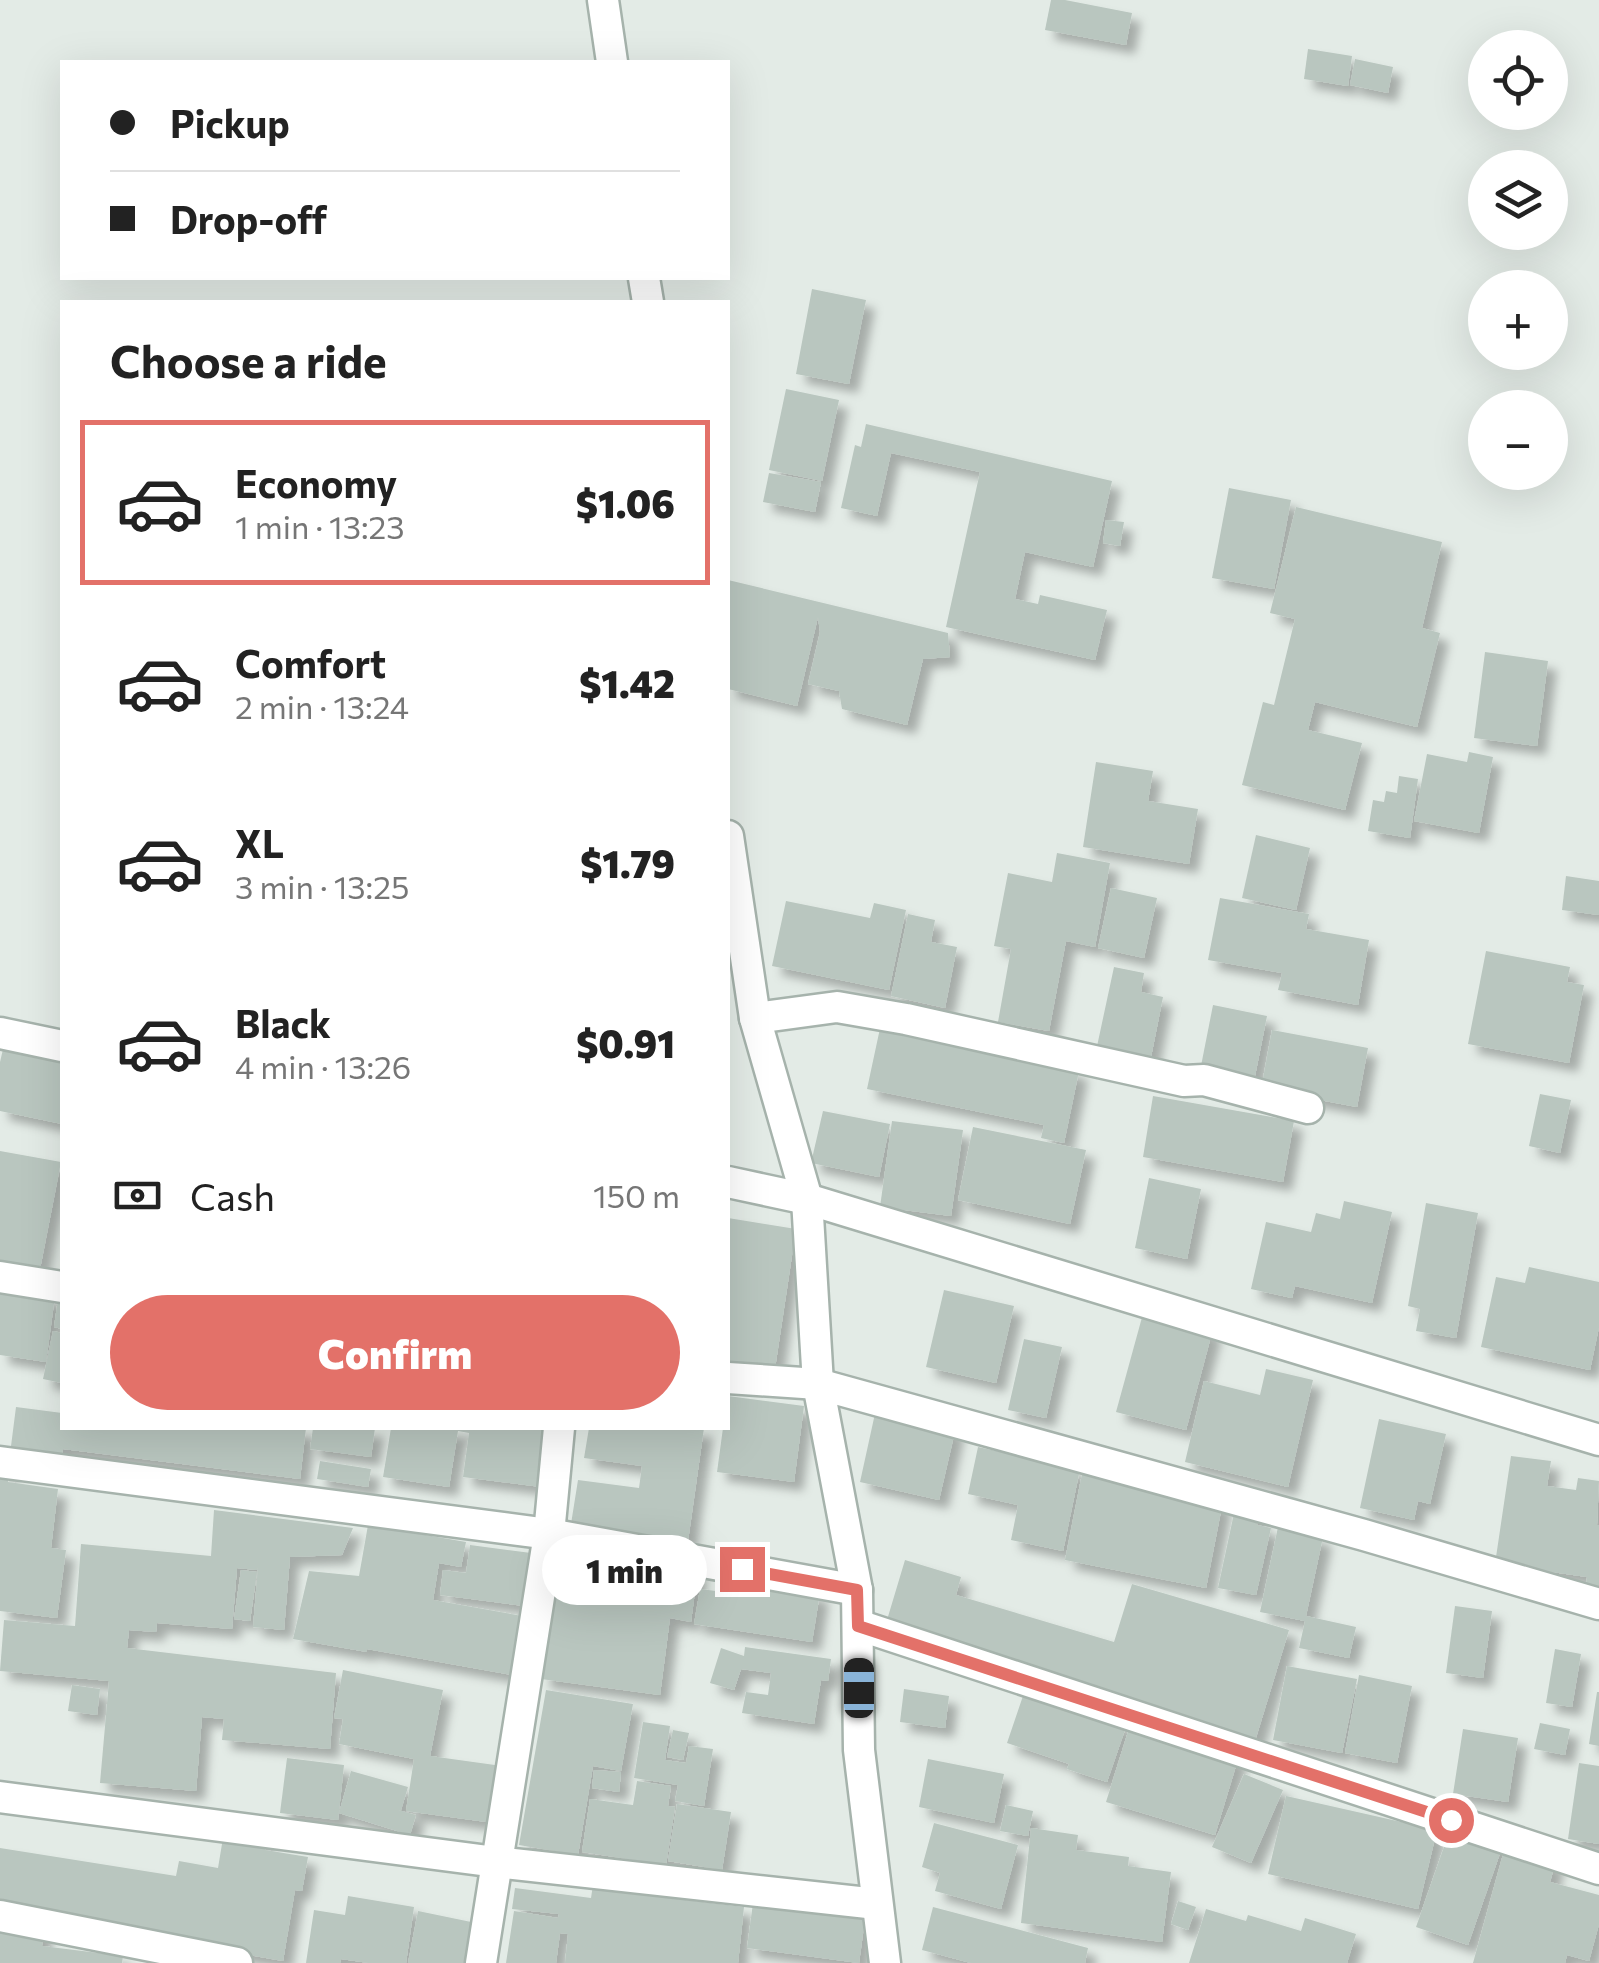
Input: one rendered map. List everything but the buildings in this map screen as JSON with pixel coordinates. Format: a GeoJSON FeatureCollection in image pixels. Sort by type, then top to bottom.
{"type":"FeatureCollection","features":[{"type":"Feature","properties":{"kind":"street"},"geometry":{"type":"LineString","coordinates":[[603,0],[612,60]]}},
{"type":"Feature","properties":{"kind":"street"},"geometry":{"type":"LineString","coordinates":[[730,849],[755,1018],[807,1199],[818,1384],[857,1590],[859,1750],[884,1963]]}},
{"type":"Feature","properties":{"kind":"street"},"geometry":{"type":"LineString","coordinates":[[755,1018],[836,1007],[1184,1082],[1204,1080],[1308,1108]]}},
{"type":"Feature","properties":{"kind":"street"},"geometry":{"type":"LineString","coordinates":[[0,1033],[60,1046]]}},
{"type":"Feature","properties":{"kind":"street"},"geometry":{"type":"LineString","coordinates":[[730,1182],[807,1199],[1599,1440]]}},
{"type":"Feature","properties":{"kind":"street"},"geometry":{"type":"LineString","coordinates":[[0,1276],[60,1287]]}},
{"type":"Feature","properties":{"kind":"street"},"geometry":{"type":"LineString","coordinates":[[730,1378],[818,1384],[1599,1604]]}},
{"type":"Feature","properties":{"kind":"street"},"geometry":{"type":"LineString","coordinates":[[481,1963],[549,1534],[559,1430]]}},
{"type":"Feature","properties":{"kind":"street"},"geometry":{"type":"LineString","coordinates":[[0,1462],[549,1534],[857,1590]]}},
{"type":"Feature","properties":{"kind":"street"},"geometry":{"type":"LineString","coordinates":[[858,1626],[1599,1869]]}},
{"type":"Feature","properties":{"kind":"street"},"geometry":{"type":"LineString","coordinates":[[0,1797],[496,1862],[878,1904]]}},
{"type":"Feature","properties":{"kind":"street"},"geometry":{"type":"LineString","coordinates":[[0,1916],[237,1963]]}},
{"type":"Feature","properties":{"kind":"route"},"geometry":{"type":"LineString","coordinates":[[742,1569],[857,1590],[858,1626],[1451,1820]]}}]}
